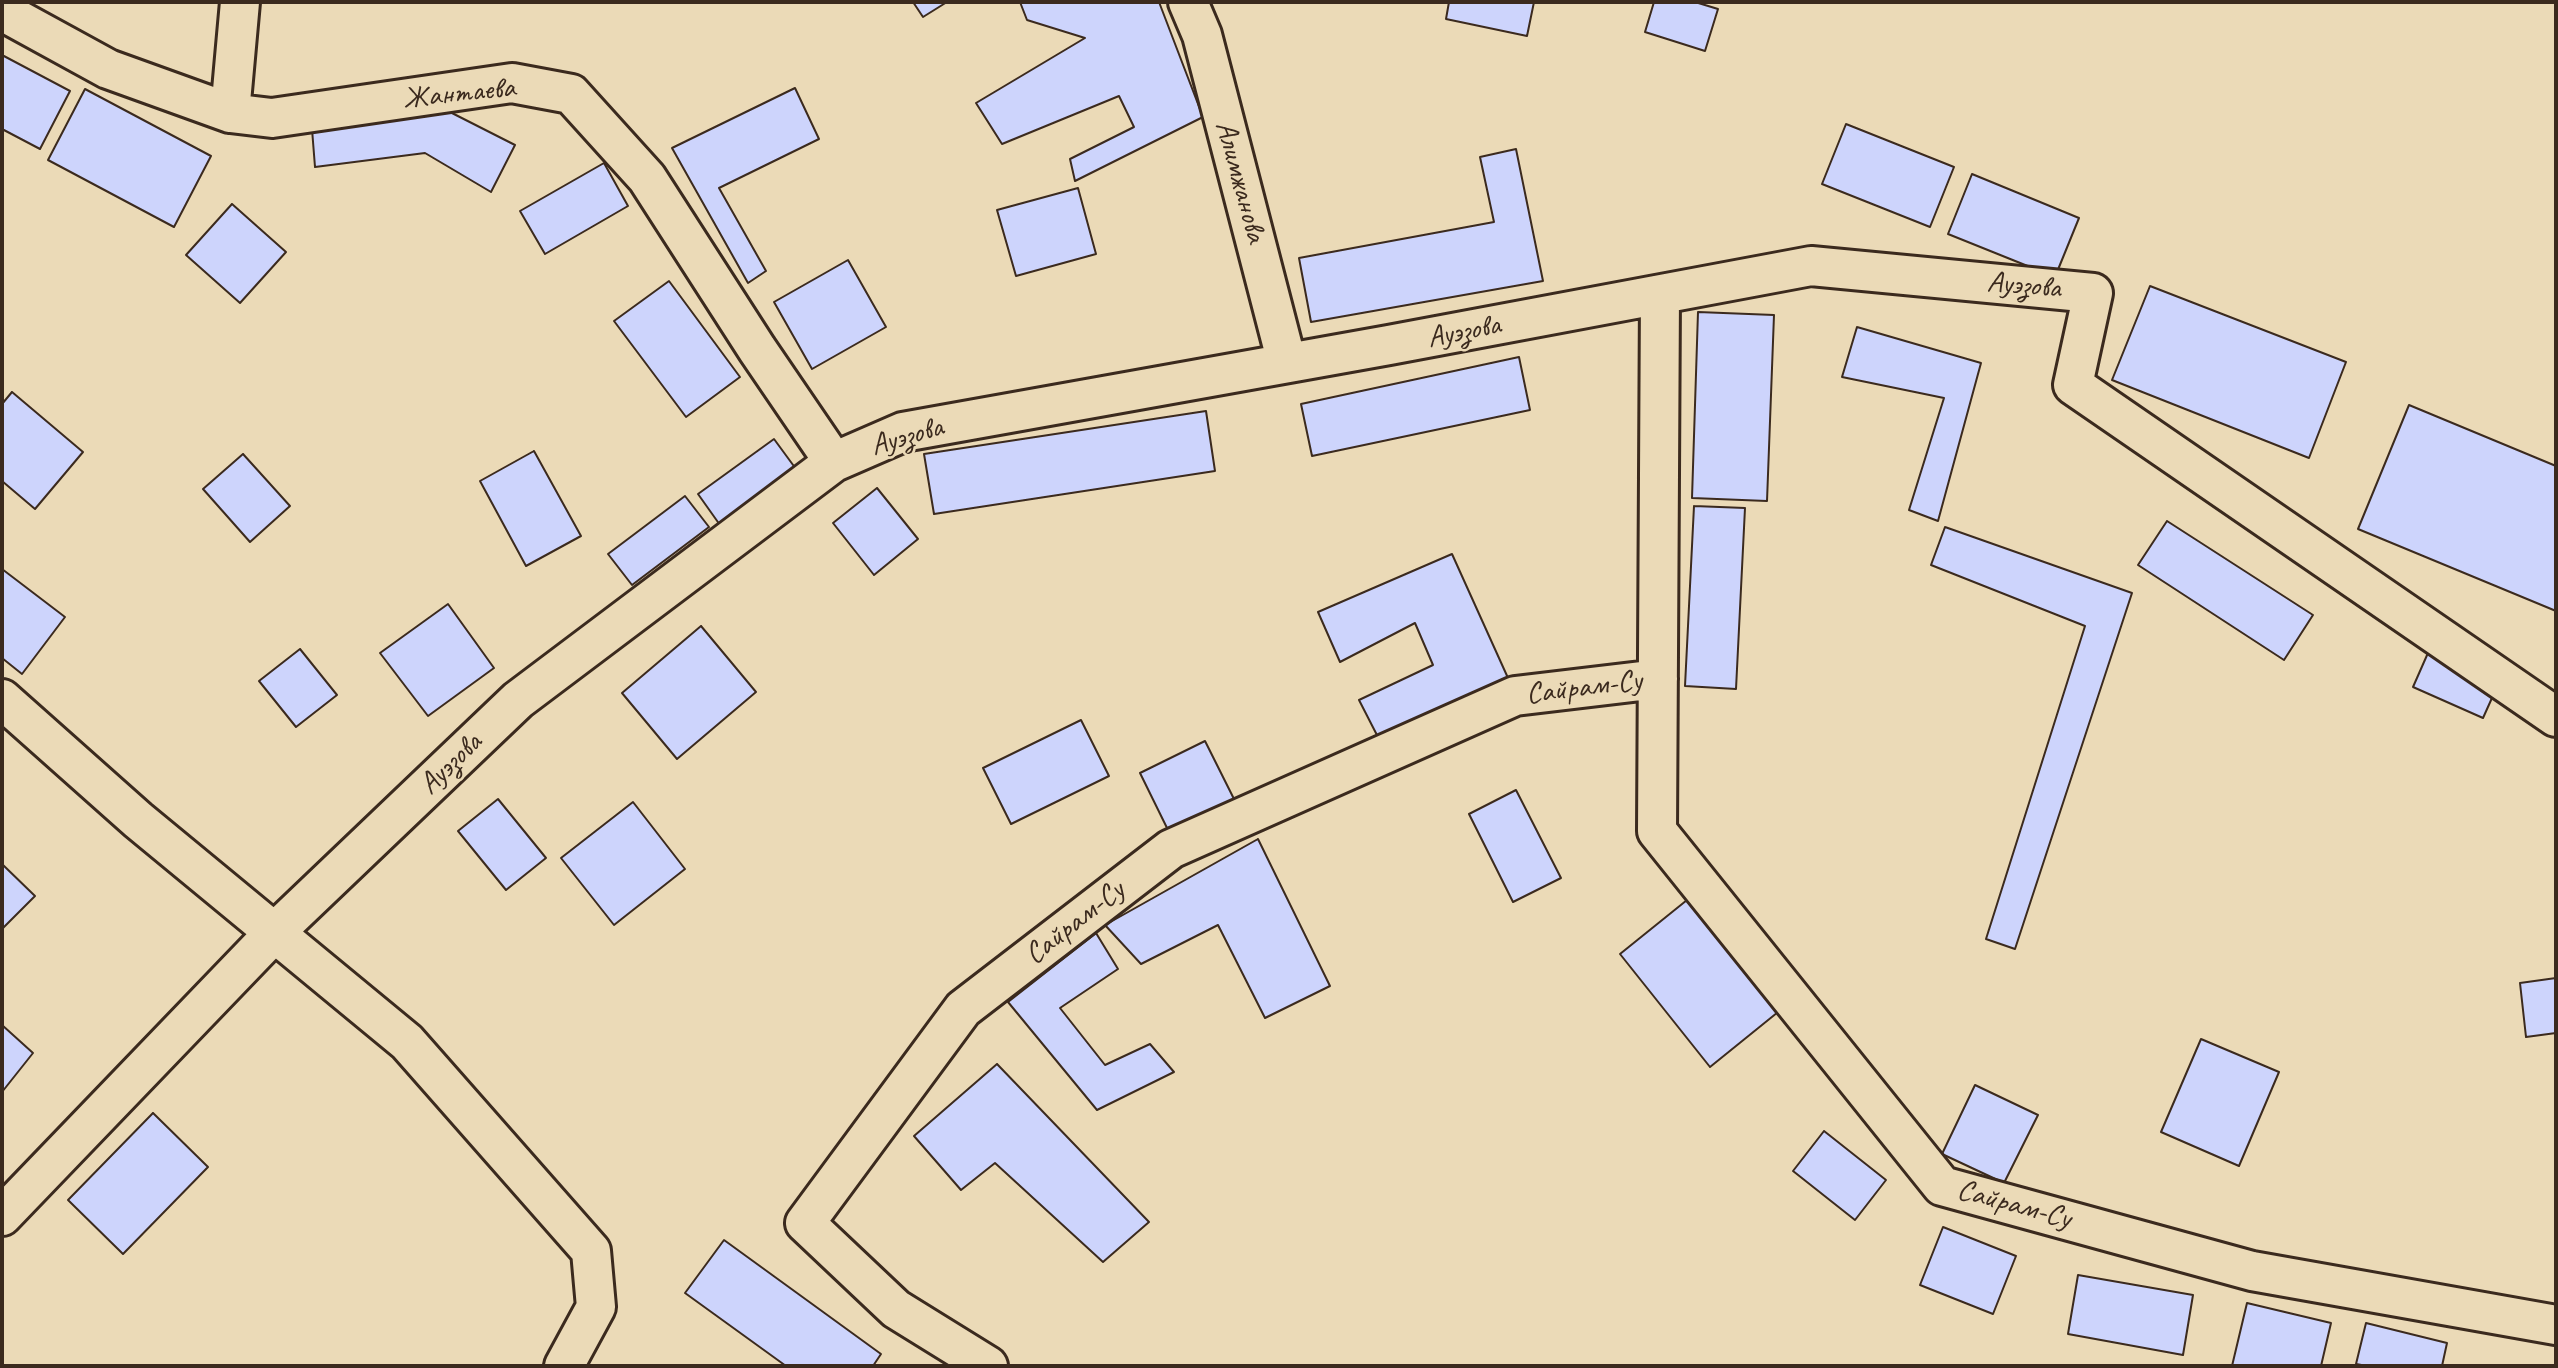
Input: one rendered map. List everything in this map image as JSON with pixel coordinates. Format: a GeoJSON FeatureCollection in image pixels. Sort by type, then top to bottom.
{"type":"FeatureCollection","features":[{"type":"Feature","properties":{"kind":"street"},"geometry":{"type":"LineString","coordinates":[[230,113],[240,2]]}},
{"type":"Feature","properties":{"kind":"street","name":"Алимжанова"},"geometry":{"type":"LineString","coordinates":[[1188,2],[1202,35],[1287,363]]}},
{"type":"Feature","properties":{"kind":"street","name":"Жантаева"},"geometry":{"type":"LineString","coordinates":[[2,11],[108,69],[230,113],[272,118],[512,83],[571,94],[647,178],[757,349],[834,461]]}},
{"type":"Feature","properties":{"kind":"street","name":"Ауэзова"},"geometry":{"type":"LineString","coordinates":[[2,1216],[275,932],[518,700],[834,461],[903,432],[1811,266],[2093,293],[2073,385],[2556,717]]}},
{"type":"Feature","properties":{"kind":"street","name":"Сайрам-Су"},"geometry":{"type":"LineString","coordinates":[[1660,295],[1657,831],[1942,1186],[2252,1271],[2556,1325]]}},
{"type":"Feature","properties":{"kind":"street","name":"Сайрам-Су"},"geometry":{"type":"LineString","coordinates":[[988,1366],[896,1309],[805,1223],[963,1009],[1171,849],[1515,696],[1658,678]]}},
{"type":"Feature","properties":{"kind":"street"},"geometry":{"type":"LineString","coordinates":[[2,699],[138,820],[407,1042],[591,1251],[596,1307],[564,1366]]}},
{"type":"Feature","properties":{"kind":"building"},"geometry":{"type":"Polygon","coordinates":[[[913,2],[947,2],[923,17],[913,2]]]}},
{"type":"Feature","properties":{"kind":"building"},"geometry":{"type":"Polygon","coordinates":[[[1020,2],[1159,2],[1203,117],[1075,181],[1070,159],[1134,127],[1119,96],[1002,144],[976,103],[1085,38],[1027,20],[1020,2]]]}},
{"type":"Feature","properties":{"kind":"building"},"geometry":{"type":"Polygon","coordinates":[[[1449,2],[1534,2],[1527,36],[1446,19],[1449,2]]]}},
{"type":"Feature","properties":{"kind":"building"},"geometry":{"type":"Polygon","coordinates":[[[1654,2],[1695,2],[1718,9],[1705,51],[1645,32],[1654,2]]]}},
{"type":"Feature","properties":{"kind":"building"},"geometry":{"type":"Polygon","coordinates":[[[2,55],[70,91],[40,149],[2,129],[2,55]]]}},
{"type":"Feature","properties":{"kind":"building"},"geometry":{"type":"Polygon","coordinates":[[[795,88],[819,139],[719,188],[766,271],[748,283],[672,148],[795,88]]]}},
{"type":"Feature","properties":{"kind":"building"},"geometry":{"type":"Polygon","coordinates":[[[85,89],[211,156],[174,227],[48,160],[85,89]]]}},
{"type":"Feature","properties":{"kind":"building"},"geometry":{"type":"Polygon","coordinates":[[[446,110],[515,145],[491,192],[425,153],[315,167],[312,129],[446,110]]]}},
{"type":"Feature","properties":{"kind":"building"},"geometry":{"type":"Polygon","coordinates":[[[1846,124],[1954,167],[1930,227],[1822,184],[1846,124]]]}},
{"type":"Feature","properties":{"kind":"building"},"geometry":{"type":"Polygon","coordinates":[[[1516,149],[1543,281],[1311,322],[1299,258],[1494,222],[1480,157],[1516,149]]]}},
{"type":"Feature","properties":{"kind":"building"},"geometry":{"type":"Polygon","coordinates":[[[604,163],[628,206],[545,254],[520,211],[604,163]]]}},
{"type":"Feature","properties":{"kind":"building"},"geometry":{"type":"Polygon","coordinates":[[[1972,174],[2079,218],[2055,277],[1948,234],[1972,174]]]}},
{"type":"Feature","properties":{"kind":"building"},"geometry":{"type":"Polygon","coordinates":[[[1078,188],[1096,254],[1016,276],[997,210],[1078,188]]]}},
{"type":"Feature","properties":{"kind":"building"},"geometry":{"type":"Polygon","coordinates":[[[232,204],[286,252],[240,303],[186,255],[232,204]]]}},
{"type":"Feature","properties":{"kind":"building"},"geometry":{"type":"Polygon","coordinates":[[[848,260],[886,327],[812,369],[774,302],[848,260]]]}},
{"type":"Feature","properties":{"kind":"building"},"geometry":{"type":"Polygon","coordinates":[[[669,281],[740,377],[686,417],[614,321],[669,281]]]}},
{"type":"Feature","properties":{"kind":"building"},"geometry":{"type":"Polygon","coordinates":[[[2150,286],[2346,362],[2309,458],[2112,380],[2150,286]]]}},
{"type":"Feature","properties":{"kind":"building"},"geometry":{"type":"Polygon","coordinates":[[[1698,312],[1774,315],[1767,501],[1692,498],[1698,312]]]}},
{"type":"Feature","properties":{"kind":"building"},"geometry":{"type":"Polygon","coordinates":[[[1857,327],[1981,363],[1938,521],[1909,510],[1944,398],[1842,377],[1857,327]]]}},
{"type":"Feature","properties":{"kind":"building"},"geometry":{"type":"Polygon","coordinates":[[[1519,357],[1530,410],[1312,456],[1301,404],[1519,357]]]}},
{"type":"Feature","properties":{"kind":"building"},"geometry":{"type":"Polygon","coordinates":[[[12,392],[83,452],[35,509],[2,481],[2,404],[12,392]]]}},
{"type":"Feature","properties":{"kind":"building"},"geometry":{"type":"Polygon","coordinates":[[[2409,405],[2556,466],[2556,611],[2358,529],[2409,405]]]}},
{"type":"Feature","properties":{"kind":"building"},"geometry":{"type":"Polygon","coordinates":[[[1206,411],[1215,471],[934,514],[924,454],[1206,411]]]}},
{"type":"Feature","properties":{"kind":"building"},"geometry":{"type":"Polygon","coordinates":[[[774,439],[796,469],[720,525],[698,494],[774,439]]]}},
{"type":"Feature","properties":{"kind":"building"},"geometry":{"type":"Polygon","coordinates":[[[534,451],[581,536],[526,566],[480,481],[534,451]]]}},
{"type":"Feature","properties":{"kind":"building"},"geometry":{"type":"Polygon","coordinates":[[[243,454],[290,506],[250,542],[203,489],[243,454]]]}},
{"type":"Feature","properties":{"kind":"building"},"geometry":{"type":"Polygon","coordinates":[[[877,488],[918,539],[874,575],[833,523],[877,488]]]}},
{"type":"Feature","properties":{"kind":"building"},"geometry":{"type":"Polygon","coordinates":[[[685,496],[709,527],[632,585],[608,554],[685,496]]]}},
{"type":"Feature","properties":{"kind":"building"},"geometry":{"type":"Polygon","coordinates":[[[1694,506],[1745,508],[1736,689],[1685,686],[1694,506]]]}},
{"type":"Feature","properties":{"kind":"building"},"geometry":{"type":"Polygon","coordinates":[[[2167,521],[2313,615],[2284,660],[2138,565],[2167,521]]]}},
{"type":"Feature","properties":{"kind":"building"},"geometry":{"type":"Polygon","coordinates":[[[1945,527],[2132,593],[2015,949],[1986,939],[2085,626],[1931,565],[1945,527]]]}},
{"type":"Feature","properties":{"kind":"building"},"geometry":{"type":"Polygon","coordinates":[[[1452,554],[1508,678],[1380,741],[1359,700],[1433,665],[1415,623],[1340,662],[1318,612],[1452,554]]]}},
{"type":"Feature","properties":{"kind":"building"},"geometry":{"type":"Polygon","coordinates":[[[2,569],[65,617],[22,674],[2,658],[2,569]]]}},
{"type":"Feature","properties":{"kind":"building"},"geometry":{"type":"Polygon","coordinates":[[[448,604],[494,668],[428,716],[380,653],[448,604]]]}},
{"type":"Feature","properties":{"kind":"building"},"geometry":{"type":"Polygon","coordinates":[[[701,626],[756,692],[677,759],[622,693],[701,626]]]}},
{"type":"Feature","properties":{"kind":"building"},"geometry":{"type":"Polygon","coordinates":[[[2435,637],[2505,669],[2483,718],[2413,687],[2435,637]]]}},
{"type":"Feature","properties":{"kind":"building"},"geometry":{"type":"Polygon","coordinates":[[[300,649],[337,695],[296,727],[259,681],[300,649]]]}},
{"type":"Feature","properties":{"kind":"building"},"geometry":{"type":"Polygon","coordinates":[[[1081,720],[1109,776],[1011,824],[983,768],[1081,720]]]}},
{"type":"Feature","properties":{"kind":"building"},"geometry":{"type":"Polygon","coordinates":[[[1205,741],[1234,799],[1169,832],[1140,773],[1205,741]]]}},
{"type":"Feature","properties":{"kind":"building"},"geometry":{"type":"Polygon","coordinates":[[[1516,790],[1561,878],[1513,902],[1469,814],[1516,790]]]}},
{"type":"Feature","properties":{"kind":"building"},"geometry":{"type":"Polygon","coordinates":[[[498,799],[546,858],[506,890],[458,831],[498,799]]]}},
{"type":"Feature","properties":{"kind":"building"},"geometry":{"type":"Polygon","coordinates":[[[633,802],[685,869],[614,925],[561,858],[633,802]]]}},
{"type":"Feature","properties":{"kind":"building"},"geometry":{"type":"Polygon","coordinates":[[[1258,839],[1330,986],[1265,1018],[1218,925],[1141,964],[1105,925],[1258,839]]]}},
{"type":"Feature","properties":{"kind":"building"},"geometry":{"type":"Polygon","coordinates":[[[2,864],[35,896],[2,929],[2,864]]]}},
{"type":"Feature","properties":{"kind":"building"},"geometry":{"type":"Polygon","coordinates":[[[1692,896],[1783,1008],[1710,1067],[1620,954],[1692,896]]]}},
{"type":"Feature","properties":{"kind":"building"},"geometry":{"type":"Polygon","coordinates":[[[1096,933],[1118,969],[1060,1008],[1105,1065],[1150,1044],[1174,1072],[1097,1110],[1008,1002],[1096,933]]]}},
{"type":"Feature","properties":{"kind":"building"},"geometry":{"type":"Polygon","coordinates":[[[2556,978],[2556,1033],[2526,1037],[2520,983],[2556,978]]]}},
{"type":"Feature","properties":{"kind":"building"},"geometry":{"type":"Polygon","coordinates":[[[2,1025],[33,1053],[2,1092],[2,1025]]]}},
{"type":"Feature","properties":{"kind":"building"},"geometry":{"type":"Polygon","coordinates":[[[2201,1039],[2279,1072],[2239,1166],[2161,1132],[2201,1039]]]}},
{"type":"Feature","properties":{"kind":"building"},"geometry":{"type":"Polygon","coordinates":[[[997,1064],[1149,1222],[1103,1262],[995,1163],[961,1190],[914,1136],[997,1064]]]}},
{"type":"Feature","properties":{"kind":"building"},"geometry":{"type":"Polygon","coordinates":[[[1975,1085],[2038,1115],[2004,1183],[1942,1154],[1975,1085]]]}},
{"type":"Feature","properties":{"kind":"building"},"geometry":{"type":"Polygon","coordinates":[[[153,1113],[208,1167],[123,1254],[68,1200],[153,1113]]]}},
{"type":"Feature","properties":{"kind":"building"},"geometry":{"type":"Polygon","coordinates":[[[1824,1131],[1886,1180],[1855,1220],[1793,1171],[1824,1131]]]}},
{"type":"Feature","properties":{"kind":"building"},"geometry":{"type":"Polygon","coordinates":[[[1943,1227],[2016,1256],[1993,1314],[1920,1285],[1943,1227]]]}},
{"type":"Feature","properties":{"kind":"building"},"geometry":{"type":"Polygon","coordinates":[[[724,1240],[881,1354],[873,1366],[786,1366],[685,1293],[724,1240]]]}},
{"type":"Feature","properties":{"kind":"building"},"geometry":{"type":"Polygon","coordinates":[[[2078,1275],[2193,1295],[2183,1355],[2068,1334],[2078,1275]]]}},
{"type":"Feature","properties":{"kind":"building"},"geometry":{"type":"Polygon","coordinates":[[[2247,1303],[2331,1323],[2321,1366],[2232,1366],[2247,1303]]]}},
{"type":"Feature","properties":{"kind":"building"},"geometry":{"type":"Polygon","coordinates":[[[2366,1323],[2447,1343],[2442,1366],[2356,1364],[2366,1323]]]}}]}
